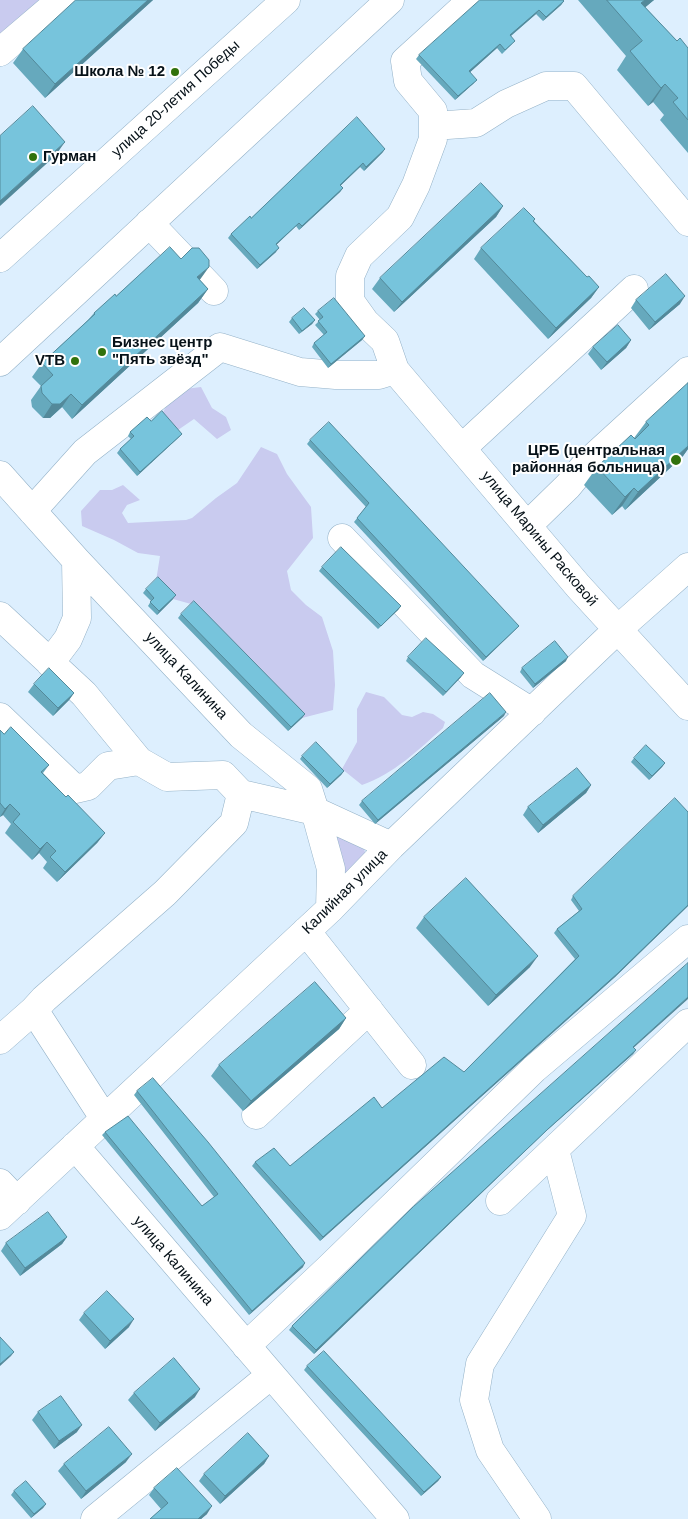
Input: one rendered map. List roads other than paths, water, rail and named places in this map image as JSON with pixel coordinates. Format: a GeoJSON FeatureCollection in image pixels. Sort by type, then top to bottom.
{"type":"FeatureCollection","features":[{"type":"Feature","properties":{"kind":"street"},"geometry":{"type":"LineString","coordinates":[[0,52],[61,0]]}},
{"type":"Feature","properties":{"kind":"street","name":"улица 20-летия Победы"},"geometry":{"type":"LineString","coordinates":[[0,258],[286,0]]}},
{"type":"Feature","properties":{"kind":"street"},"geometry":{"type":"LineString","coordinates":[[0,362],[390,0]]}},
{"type":"Feature","properties":{"kind":"street"},"geometry":{"type":"LineString","coordinates":[[32,511],[85,452],[220,347],[300,372],[336,375],[379,375],[395,370],[385,341],[364,322],[350,301],[350,276],[360,256],[400,217],[416,185],[433,138],[434,111],[408,81],[405,61],[472,0]]}},
{"type":"Feature","properties":{"kind":"street"},"geometry":{"type":"LineString","coordinates":[[433,126],[476,123],[506,104],[546,86],[574,86],[688,222]]}},
{"type":"Feature","properties":{"kind":"street"},"geometry":{"type":"LineString","coordinates":[[149,223],[214,291]]}},
{"type":"Feature","properties":{"kind":"street"},"geometry":{"type":"LineString","coordinates":[[462,448],[634,289]]}},
{"type":"Feature","properties":{"kind":"street","name":"улица Марины Расковой"},"geometry":{"type":"LineString","coordinates":[[395,370],[578,586],[688,706]]}},
{"type":"Feature","properties":{"kind":"street"},"geometry":{"type":"LineString","coordinates":[[528,525],[568,486],[586,464],[688,372]]}},
{"type":"Feature","properties":{"kind":"street","name":"улица Калинина"},"geometry":{"type":"LineString","coordinates":[[0,475],[76,560],[241,735],[308,789],[331,869],[330,909]]}},
{"type":"Feature","properties":{"kind":"street"},"geometry":{"type":"LineString","coordinates":[[342,538],[473,675],[532,712]]}},
{"type":"Feature","properties":{"kind":"street"},"geometry":{"type":"LineString","coordinates":[[50,663],[68,639],[77,618],[76,560]]}},
{"type":"Feature","properties":{"kind":"street","name":"Калийная улица"},"geometry":{"type":"LineString","coordinates":[[6,1200],[75,1146],[330,909],[391,846],[617,630],[688,567]]}},
{"type":"Feature","properties":{"kind":"street"},"geometry":{"type":"LineString","coordinates":[[0,616],[84,694],[139,761],[167,777],[232,784],[315,812],[391,846]]}},
{"type":"Feature","properties":{"kind":"street"},"geometry":{"type":"LineString","coordinates":[[0,717],[75,789],[88,786],[108,766],[139,761]]}},
{"type":"Feature","properties":{"kind":"street"},"geometry":{"type":"LineString","coordinates":[[0,1040],[34,1010],[44,998],[165,893],[234,823],[232,784],[241,735]]}},
{"type":"Feature","properties":{"kind":"street"},"geometry":{"type":"LineString","coordinates":[[306,931],[412,1065]]}},
{"type":"Feature","properties":{"kind":"street"},"geometry":{"type":"LineString","coordinates":[[246,1346],[534,1070],[688,939]]}},
{"type":"Feature","properties":{"kind":"street"},"geometry":{"type":"LineString","coordinates":[[34,1010],[104,1118]]}},
{"type":"Feature","properties":{"kind":"street"},"geometry":{"type":"LineString","coordinates":[[256,1115],[369,1010]]}},
{"type":"Feature","properties":{"kind":"street"},"geometry":{"type":"LineString","coordinates":[[500,1201],[688,1023]]}},
{"type":"Feature","properties":{"kind":"street","name":"улица Калинина"},"geometry":{"type":"LineString","coordinates":[[75,1146],[395,1519]]}},
{"type":"Feature","properties":{"kind":"street"},"geometry":{"type":"LineString","coordinates":[[537,1519],[490,1450],[474,1400],[480,1364],[572,1216],[555,1150]]}},
{"type":"Feature","properties":{"kind":"street"},"geometry":{"type":"LineString","coordinates":[[95,1519],[271,1375]]}},
{"type":"Feature","properties":{"kind":"place","name":"Школа № 12"},"geometry":{"type":"Point","coordinates":[175,72]}},
{"type":"Feature","properties":{"kind":"place","name":"Гурман"},"geometry":{"type":"Point","coordinates":[33,157]}},
{"type":"Feature","properties":{"kind":"place","name":"Бизнес центр \"Пять звёзд\""},"geometry":{"type":"Point","coordinates":[102,352]}},
{"type":"Feature","properties":{"kind":"place","name":"VTB"},"geometry":{"type":"Point","coordinates":[75,361]}},
{"type":"Feature","properties":{"kind":"place","name":"ЦРБ (центральная районная больница)"},"geometry":{"type":"Point","coordinates":[676,460]}}]}
